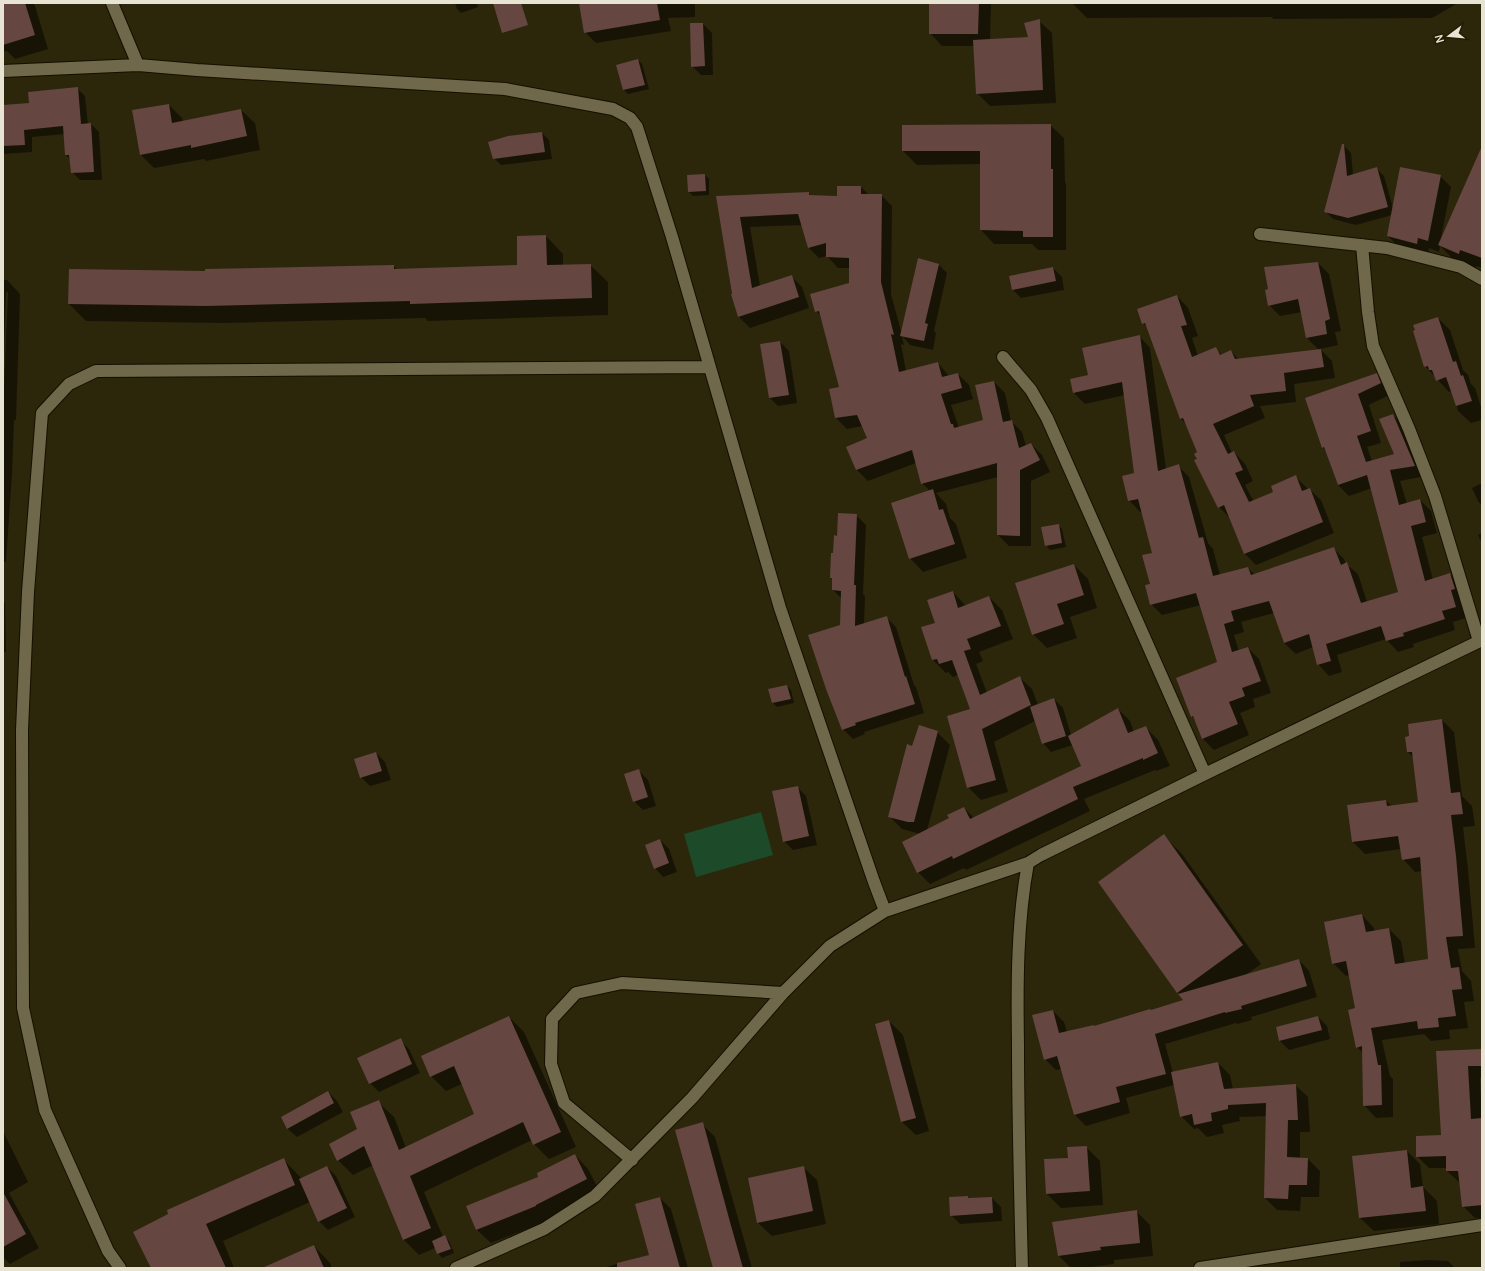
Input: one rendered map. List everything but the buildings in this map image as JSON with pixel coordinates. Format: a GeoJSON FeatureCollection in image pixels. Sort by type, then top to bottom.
{"type":"FeatureCollection","features":[{"type":"Feature","properties":{"kind":"street"},"geometry":{"type":"LineString","coordinates":[[112,3],[138,65]]}},
{"type":"Feature","properties":{"kind":"street"},"geometry":{"type":"LineString","coordinates":[[3,71],[138,65],[205,71],[505,88],[613,109],[630,118],[637,127],[672,237],[780,608],[871,875],[885,911]]}},
{"type":"Feature","properties":{"kind":"street"},"geometry":{"type":"LineString","coordinates":[[1260,234],[1387,248],[1461,267],[1482,279]]}},
{"type":"Feature","properties":{"kind":"street"},"geometry":{"type":"LineString","coordinates":[[456,1268],[544,1229],[595,1196],[692,1098],[783,993],[830,946],[885,911],[1028,863],[1041,855],[1205,774],[1481,640],[1435,496],[1409,429],[1373,346],[1368,312],[1362,245]]}},
{"type":"Feature","properties":{"kind":"street"},"geometry":{"type":"LineString","coordinates":[[1003,357],[1031,390],[1047,418],[1205,774]]}},
{"type":"Feature","properties":{"kind":"street"},"geometry":{"type":"LineString","coordinates":[[120,1268],[108,1251],[45,1110],[23,1008],[22,730],[28,592],[42,413],[69,384],[96,371],[710,367]]}},
{"type":"Feature","properties":{"kind":"street"},"geometry":{"type":"LineString","coordinates":[[1022,1268],[1018,1127],[1017,966],[1025,878],[1028,863]]}},
{"type":"Feature","properties":{"kind":"street"},"geometry":{"type":"LineString","coordinates":[[632,1160],[564,1103],[552,1064],[552,1019],[576,993],[622,984],[783,993]]}},
{"type":"Feature","properties":{"kind":"street"},"geometry":{"type":"LineString","coordinates":[[1200,1268],[1482,1225]]}},
{"type":"Feature","properties":{"kind":"green space"},"geometry":{"type":"Polygon","coordinates":[[[761,812],[773,855],[696,877],[684,834],[761,812]]]}}]}
